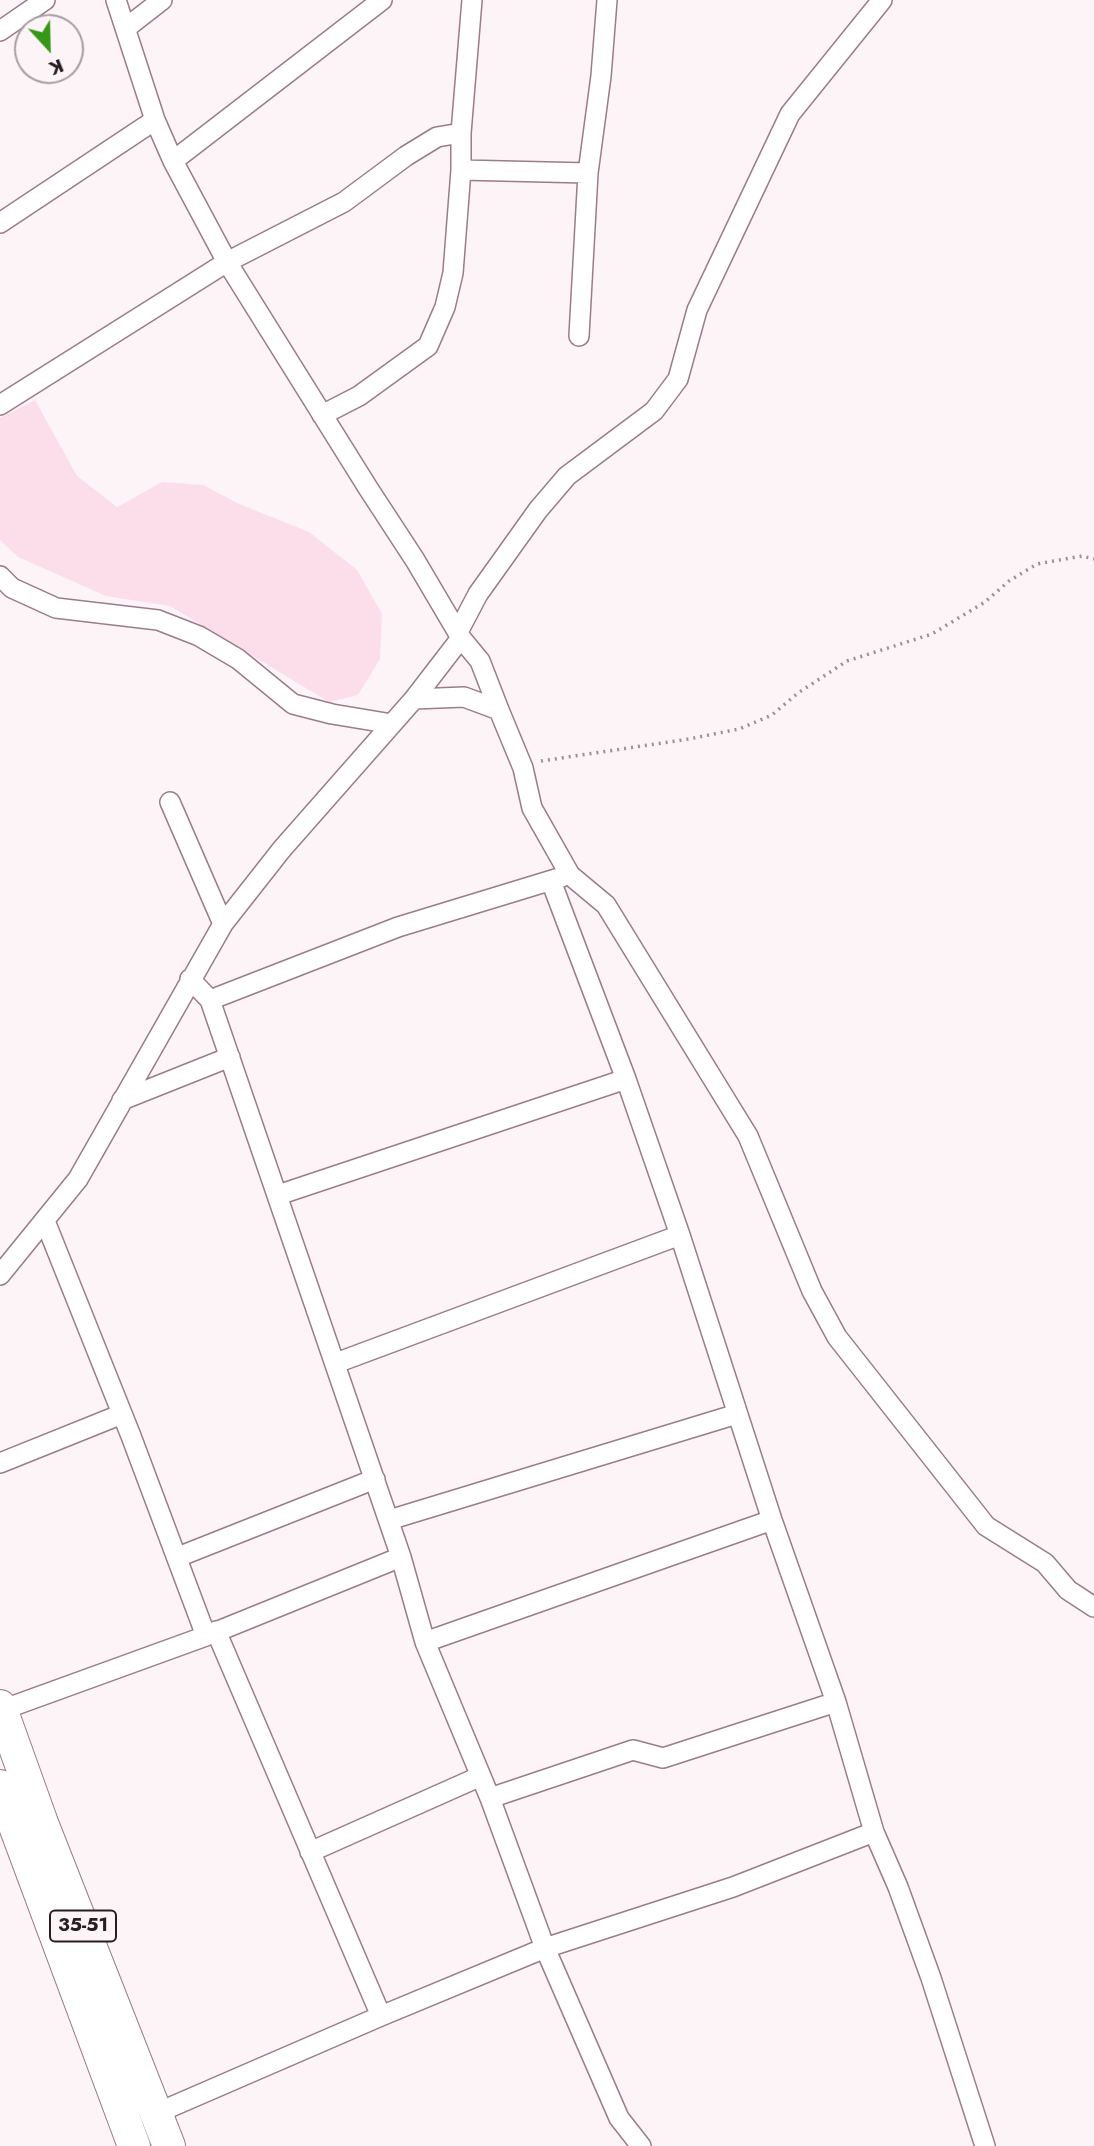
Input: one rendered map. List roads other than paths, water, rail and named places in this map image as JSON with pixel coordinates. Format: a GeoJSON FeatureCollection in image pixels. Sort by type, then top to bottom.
{"type":"FeatureCollection","features":[{"type":"Feature","properties":{"kind":"main road","name":"35-51"},"geometry":{"type":"LineString","coordinates":[[1,1708],[42,1823],[169,2146]]}},
{"type":"Feature","properties":{"kind":"main road","name":"35-51"},"geometry":{"type":"LineString","coordinates":[[0,1786],[134,2146]]}},
{"type":"Feature","properties":{"kind":"street"},"geometry":{"type":"LineString","coordinates":[[0,31],[45,0]]}},
{"type":"Feature","properties":{"kind":"street"},"geometry":{"type":"LineString","coordinates":[[116,0],[155,120],[173,161],[227,262],[415,560],[459,635],[480,661],[523,768],[533,808],[560,878],[772,1520],[836,1702],[874,1832],[898,1887],[985,2146]]}},
{"type":"Feature","properties":{"kind":"street"},"geometry":{"type":"LineString","coordinates":[[126,28],[162,0]]}},
{"type":"Feature","properties":{"kind":"street"},"geometry":{"type":"LineString","coordinates":[[173,161],[382,0]]}},
{"type":"Feature","properties":{"kind":"street"},"geometry":{"type":"LineString","coordinates":[[322,415],[359,396],[428,346],[445,307],[453,273],[472,0]]}},
{"type":"Feature","properties":{"kind":"street"},"geometry":{"type":"LineString","coordinates":[[579,336],[588,173],[601,76],[607,0]]}},
{"type":"Feature","properties":{"kind":"street"},"geometry":{"type":"LineString","coordinates":[[0,1275],[78,1179],[223,924],[282,849],[414,699],[459,635],[478,594],[538,510],[567,476],[654,411],[678,379],[697,310],[790,114],[883,0]]}},
{"type":"Feature","properties":{"kind":"street"},"geometry":{"type":"LineString","coordinates":[[0,223],[155,120]]}},
{"type":"Feature","properties":{"kind":"street"},"geometry":{"type":"LineString","coordinates":[[0,404],[227,262],[344,202],[406,156],[437,137],[461,132]]}},
{"type":"Feature","properties":{"kind":"street"},"geometry":{"type":"LineString","coordinates":[[461,170],[588,173]]}},
{"type":"Feature","properties":{"kind":"street"},"geometry":{"type":"LineString","coordinates":[[0,576],[12,588],[56,608],[158,620],[199,636],[238,659],[293,704],[391,724]]}},
{"type":"Feature","properties":{"kind":"street"},"geometry":{"type":"LineString","coordinates":[[414,699],[464,697],[499,710]]}},
{"type":"Feature","properties":{"kind":"street"},"geometry":{"type":"LineString","coordinates":[[170,802],[223,924]]}},
{"type":"Feature","properties":{"kind":"street"},"geometry":{"type":"LineString","coordinates":[[211,1000],[398,927],[560,878],[606,905],[748,1136],[812,1291],[837,1337],[986,1526],[1045,1563],[1068,1590],[1094,1607]]}},
{"type":"Feature","properties":{"kind":"street"},"geometry":{"type":"LineString","coordinates":[[190,979],[211,1000],[375,1479],[425,1642],[490,1798],[545,1948],[619,2118],[641,2146]]}},
{"type":"Feature","properties":{"kind":"street"},"geometry":{"type":"LineString","coordinates":[[122,1100],[230,1057]]}},
{"type":"Feature","properties":{"kind":"street"},"geometry":{"type":"LineString","coordinates":[[278,1195],[626,1079]]}},
{"type":"Feature","properties":{"kind":"street"},"geometry":{"type":"LineString","coordinates":[[45,1221],[178,1557],[381,2016]]}},
{"type":"Feature","properties":{"kind":"street"},"geometry":{"type":"LineString","coordinates":[[336,1363],[680,1235]]}},
{"type":"Feature","properties":{"kind":"street"},"geometry":{"type":"LineString","coordinates":[[0,1463],[122,1414]]}},
{"type":"Feature","properties":{"kind":"street"},"geometry":{"type":"LineString","coordinates":[[388,1520],[737,1414]]}},
{"type":"Feature","properties":{"kind":"street"},"geometry":{"type":"LineString","coordinates":[[178,1557],[375,1479]]}},
{"type":"Feature","properties":{"kind":"street"},"geometry":{"type":"LineString","coordinates":[[425,1642],[772,1520]]}},
{"type":"Feature","properties":{"kind":"street"},"geometry":{"type":"LineString","coordinates":[[1,1708],[211,1633],[401,1557]]}},
{"type":"Feature","properties":{"kind":"street"},"geometry":{"type":"LineString","coordinates":[[490,1798],[633,1751],[663,1758],[836,1702]]}},
{"type":"Feature","properties":{"kind":"street"},"geometry":{"type":"LineString","coordinates":[[310,1852],[481,1776]]}},
{"type":"Feature","properties":{"kind":"street"},"geometry":{"type":"LineString","coordinates":[[157,2113],[545,1948],[733,1887],[874,1832]]}}]}
